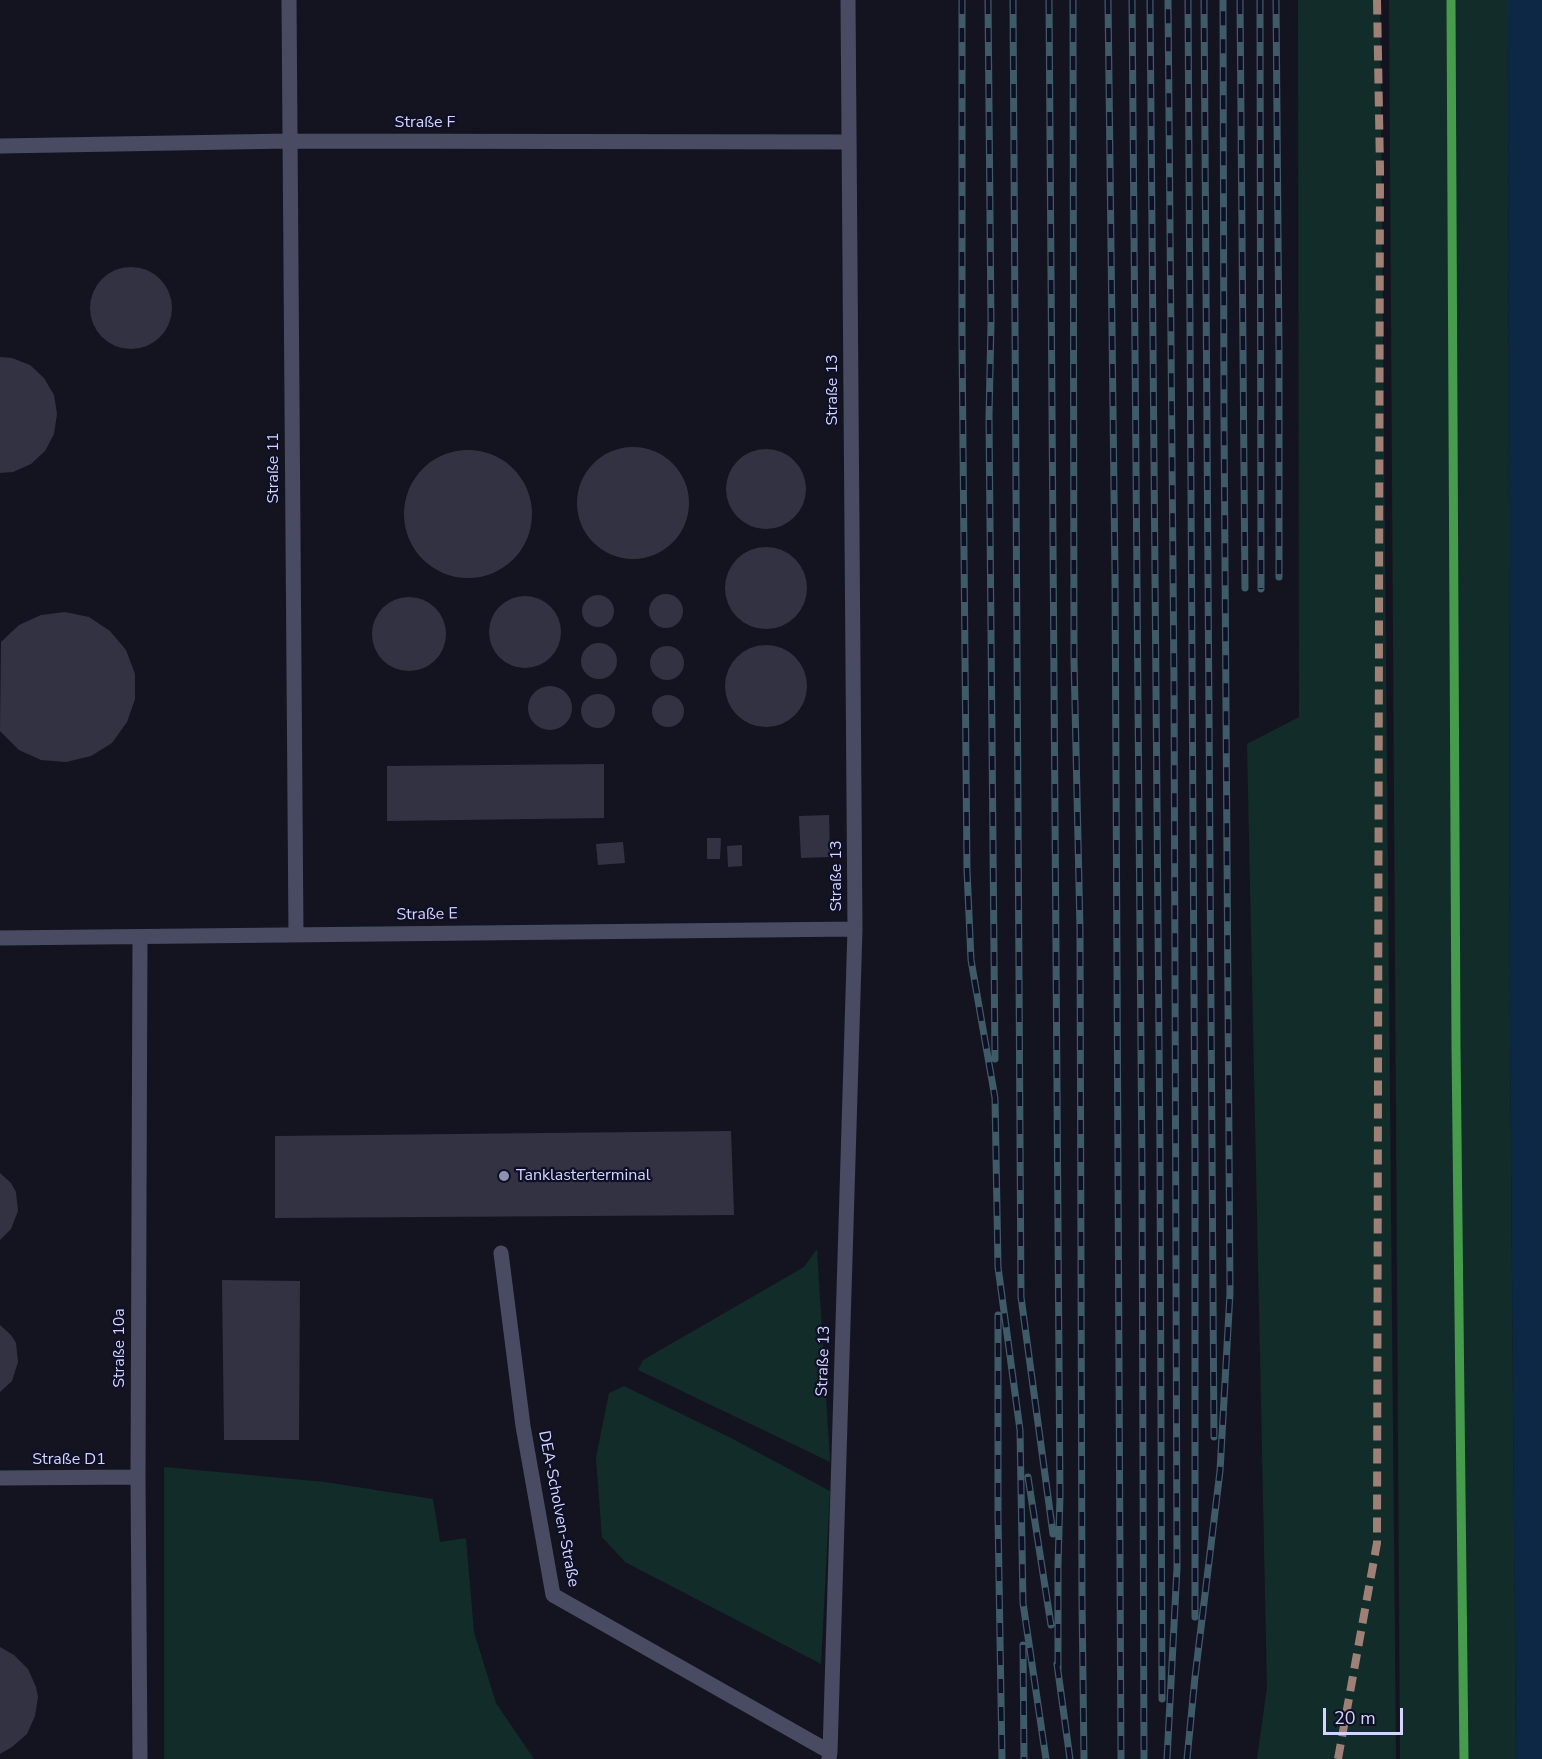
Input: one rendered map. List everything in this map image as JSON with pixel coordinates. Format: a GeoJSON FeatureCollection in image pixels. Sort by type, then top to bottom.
{"type":"FeatureCollection","features":[{"type":"Feature","properties":{"kind":"lane","name":"Straße 11"},"geometry":{"type":"LineString","coordinates":[[289,0],[296,935]]}},
{"type":"Feature","properties":{"kind":"lane","name":"Straße 13"},"geometry":{"type":"LineString","coordinates":[[829,1756],[855,929],[848,0]]}},
{"type":"Feature","properties":{"kind":"lane","name":"Straße F"},"geometry":{"type":"LineString","coordinates":[[0,146],[290,141],[849,142]]}},
{"type":"Feature","properties":{"kind":"lane","name":"Straße E"},"geometry":{"type":"LineString","coordinates":[[0,938],[855,929]]}},
{"type":"Feature","properties":{"kind":"lane","name":"Straße 10a"},"geometry":{"type":"LineString","coordinates":[[140,936],[138,1478],[140,1759]]}},
{"type":"Feature","properties":{"kind":"lane","name":"DEA-Scholven-Straße"},"geometry":{"type":"LineString","coordinates":[[501,1253],[523,1426],[553,1595],[829,1756]]}},
{"type":"Feature","properties":{"kind":"lane","name":"Straße D1"},"geometry":{"type":"LineString","coordinates":[[0,1478],[138,1478]]}},
{"type":"Feature","properties":{"kind":"green space"},"geometry":{"type":"Polygon","coordinates":[[[1298,0],[1380,0],[1396,1759],[1257,1759],[1267,1687],[1247,744],[1299,717],[1298,0]]]}},
{"type":"Feature","properties":{"kind":"green space"},"geometry":{"type":"Polygon","coordinates":[[[1389,0],[1508,0],[1510,1029],[1516,1759],[1400,1759],[1389,0]]]}},
{"type":"Feature","properties":{"kind":"green space"},"geometry":{"type":"Polygon","coordinates":[[[817,1249],[830,1462],[638,1370],[643,1360],[804,1267],[817,1249]]]}},
{"type":"Feature","properties":{"kind":"green space"},"geometry":{"type":"Polygon","coordinates":[[[624,1386],[731,1438],[830,1491],[821,1664],[625,1562],[602,1537],[596,1458],[609,1393],[624,1386]]]}},
{"type":"Feature","properties":{"kind":"green space"},"geometry":{"type":"Polygon","coordinates":[[[164,1467],[325,1482],[433,1499],[440,1542],[466,1538],[474,1632],[496,1703],[534,1759],[164,1759],[164,1467]]]}},
{"type":"Feature","properties":{"kind":"water"},"geometry":{"type":"Polygon","coordinates":[[[1508,0],[1542,0],[1542,1759],[1516,1759],[1510,1029],[1508,0]]]}},
{"type":"Feature","properties":{"kind":"building"},"geometry":{"type":"Polygon","coordinates":[[[123,267],[139,267],[154,274],[165,285],[172,300],[169,324],[160,337],[139,349],[123,349],[108,342],[97,331],[90,316],[90,300],[97,285],[108,274],[123,267]]]}},
{"type":"Feature","properties":{"kind":"building"},"geometry":{"type":"Polygon","coordinates":[[[0,357],[12,358],[30,365],[44,378],[54,395],[57,414],[54,434],[45,451],[31,464],[13,472],[0,473],[0,357]]]}},
{"type":"Feature","properties":{"kind":"building"},"geometry":{"type":"Polygon","coordinates":[[[633,447],[654,451],[673,463],[685,482],[689,503],[685,524],[673,543],[654,555],[633,559],[612,555],[593,543],[581,524],[577,503],[581,482],[593,463],[612,451],[633,447]]]}},
{"type":"Feature","properties":{"kind":"building"},"geometry":{"type":"Polygon","coordinates":[[[766,449],[781,452],[794,461],[803,474],[806,489],[803,504],[794,517],[781,526],[766,529],[751,526],[738,517],[729,504],[726,489],[729,474],[738,461],[751,452],[766,449]]]}},
{"type":"Feature","properties":{"kind":"building"},"geometry":{"type":"Polygon","coordinates":[[[468,450],[493,455],[514,468],[527,489],[532,514],[527,539],[514,560],[493,573],[468,578],[443,573],[422,560],[409,539],[404,514],[409,489],[422,468],[443,455],[468,450]]]}},
{"type":"Feature","properties":{"kind":"building"},"geometry":{"type":"Polygon","coordinates":[[[766,547],[782,550],[795,559],[804,572],[807,588],[804,604],[795,617],[782,626],[766,629],[750,626],[737,617],[728,604],[725,588],[728,572],[737,559],[750,550],[766,547]]]}},
{"type":"Feature","properties":{"kind":"building"},"geometry":{"type":"Polygon","coordinates":[[[666,594],[678,599],[683,611],[678,623],[666,628],[654,623],[649,611],[654,599],[666,594]]]}},
{"type":"Feature","properties":{"kind":"building"},"geometry":{"type":"Polygon","coordinates":[[[598,595],[610,599],[614,611],[610,623],[598,627],[586,623],[582,611],[586,599],[598,595]]]}},
{"type":"Feature","properties":{"kind":"building"},"geometry":{"type":"Polygon","coordinates":[[[525,596],[545,602],[555,612],[561,632],[555,652],[545,662],[525,668],[505,662],[495,652],[489,632],[495,612],[505,602],[525,596]]]}},
{"type":"Feature","properties":{"kind":"building"},"geometry":{"type":"Polygon","coordinates":[[[409,597],[423,600],[435,608],[443,620],[446,634],[443,648],[435,660],[423,668],[409,671],[395,668],[383,660],[375,648],[372,634],[375,620],[383,608],[395,600],[409,597]]]}},
{"type":"Feature","properties":{"kind":"building"},"geometry":{"type":"Polygon","coordinates":[[[65,612],[89,617],[110,631],[126,650],[135,674],[135,699],[127,722],[112,743],[91,756],[66,762],[41,760],[19,750],[0,731],[1,642],[19,625],[41,615],[65,612]]]}},
{"type":"Feature","properties":{"kind":"building"},"geometry":{"type":"Polygon","coordinates":[[[599,643],[611,649],[617,661],[611,673],[599,679],[587,673],[581,661],[587,649],[599,643]]]}},
{"type":"Feature","properties":{"kind":"building"},"geometry":{"type":"Polygon","coordinates":[[[766,645],[782,648],[795,657],[804,670],[807,686],[804,702],[795,715],[782,724],[766,727],[750,724],[737,715],[728,702],[725,686],[728,670],[737,657],[750,648],[766,645]]]}},
{"type":"Feature","properties":{"kind":"building"},"geometry":{"type":"Polygon","coordinates":[[[667,646],[679,651],[684,663],[679,675],[667,680],[655,675],[650,663],[655,651],[667,646]]]}},
{"type":"Feature","properties":{"kind":"building"},"geometry":{"type":"Polygon","coordinates":[[[550,686],[565,693],[572,708],[565,723],[550,730],[535,723],[528,708],[535,693],[550,686]]]}},
{"type":"Feature","properties":{"kind":"building"},"geometry":{"type":"Polygon","coordinates":[[[598,694],[610,699],[615,711],[610,723],[598,728],[586,723],[581,711],[586,699],[598,694]]]}},
{"type":"Feature","properties":{"kind":"building"},"geometry":{"type":"Polygon","coordinates":[[[668,695],[679,700],[684,711],[679,722],[668,727],[657,722],[652,711],[657,700],[668,695]]]}},
{"type":"Feature","properties":{"kind":"building"},"geometry":{"type":"Polygon","coordinates":[[[604,764],[604,818],[387,821],[387,766],[604,764]]]}},
{"type":"Feature","properties":{"kind":"building"},"geometry":{"type":"Polygon","coordinates":[[[829,815],[830,857],[801,858],[799,816],[829,815]]]}},
{"type":"Feature","properties":{"kind":"building"},"geometry":{"type":"Polygon","coordinates":[[[707,838],[721,838],[720,859],[707,859],[707,838]]]}},
{"type":"Feature","properties":{"kind":"building"},"geometry":{"type":"Polygon","coordinates":[[[623,842],[625,863],[598,865],[596,844],[623,842]]]}},
{"type":"Feature","properties":{"kind":"building"},"geometry":{"type":"Polygon","coordinates":[[[742,845],[742,866],[728,867],[727,846],[742,845]]]}},
{"type":"Feature","properties":{"kind":"building","name":"Tanklasterterminal"},"geometry":{"type":"Polygon","coordinates":[[[731,1131],[734,1215],[275,1218],[275,1136],[731,1131]]]}},
{"type":"Feature","properties":{"kind":"building"},"geometry":{"type":"Polygon","coordinates":[[[0,1173],[11,1183],[16,1192],[18,1211],[11,1229],[0,1240],[0,1173]]]}},
{"type":"Feature","properties":{"kind":"building"},"geometry":{"type":"Polygon","coordinates":[[[222,1280],[300,1281],[299,1440],[224,1440],[222,1280]]]}},
{"type":"Feature","properties":{"kind":"building"},"geometry":{"type":"Polygon","coordinates":[[[0,1325],[16,1343],[18,1362],[12,1381],[0,1392],[0,1325]]]}},
{"type":"Feature","properties":{"kind":"building"},"geometry":{"type":"Polygon","coordinates":[[[0,1647],[14,1655],[28,1669],[38,1697],[35,1716],[27,1734],[0,1754],[0,1647]]]}},
{"type":"Feature","properties":{"kind":"railway"},"geometry":{"type":"LineString","coordinates":[[962,0],[962,340],[967,870],[971,960],[995,1098],[998,1267],[1020,1430],[1023,1603],[1046,1759]]}},
{"type":"Feature","properties":{"kind":"railway"},"geometry":{"type":"LineString","coordinates":[[988,0],[995,1059]]}},
{"type":"Feature","properties":{"kind":"railway"},"geometry":{"type":"LineString","coordinates":[[1013,0],[1021,1297],[1053,1534]]}},
{"type":"Feature","properties":{"kind":"railway"},"geometry":{"type":"LineString","coordinates":[[1049,0],[1060,1496],[1058,1670]]}},
{"type":"Feature","properties":{"kind":"railway"},"geometry":{"type":"LineString","coordinates":[[1073,0],[1074,660],[1080,929],[1084,1759]]}},
{"type":"Feature","properties":{"kind":"railway"},"geometry":{"type":"LineString","coordinates":[[1108,0],[1115,573],[1121,1759]]}},
{"type":"Feature","properties":{"kind":"railway"},"geometry":{"type":"LineString","coordinates":[[1132,0],[1142,1168],[1144,1759]]}},
{"type":"Feature","properties":{"kind":"railway"},"geometry":{"type":"LineString","coordinates":[[1150,0],[1160,1151],[1162,1699]]}},
{"type":"Feature","properties":{"kind":"railway"},"geometry":{"type":"LineString","coordinates":[[1167,1759],[1177,1568],[1174,684],[1168,0]]}},
{"type":"Feature","properties":{"kind":"railway"},"geometry":{"type":"LineString","coordinates":[[1188,0],[1195,1151],[1195,1617]]}},
{"type":"Feature","properties":{"kind":"railway"},"geometry":{"type":"LineString","coordinates":[[1204,0],[1214,1437]]}},
{"type":"Feature","properties":{"kind":"railway"},"geometry":{"type":"LineString","coordinates":[[1187,1759],[1220,1471],[1230,1293],[1223,0]]}},
{"type":"Feature","properties":{"kind":"railway"},"geometry":{"type":"LineString","coordinates":[[1240,0],[1245,588]]}},
{"type":"Feature","properties":{"kind":"railway"},"geometry":{"type":"LineString","coordinates":[[1260,0],[1261,589]]}},
{"type":"Feature","properties":{"kind":"railway"},"geometry":{"type":"LineString","coordinates":[[1276,0],[1279,577]]}},
{"type":"Feature","properties":{"kind":"railway"},"geometry":{"type":"LineString","coordinates":[[998,1315],[998,1517],[1002,1759]]}},
{"type":"Feature","properties":{"kind":"railway"},"geometry":{"type":"LineString","coordinates":[[1028,1477],[1051,1625]]}},
{"type":"Feature","properties":{"kind":"railway"},"geometry":{"type":"LineString","coordinates":[[1023,1645],[1024,1759]]}},
{"type":"Feature","properties":{"kind":"railway"},"geometry":{"type":"LineString","coordinates":[[1057,1664],[1070,1759]]}},
{"type":"Feature","properties":{"kind":"marked path"},"geometry":{"type":"LineString","coordinates":[[1338,1759],[1377,1543],[1380,169],[1377,0]]}},
{"type":"Feature","properties":{"kind":"cycle path"},"geometry":{"type":"LineString","coordinates":[[1451,0],[1456,1046],[1464,1759]]}},
{"type":"Feature","properties":{"kind":"place","name":"Tanklasterterminal"},"geometry":{"type":"Point","coordinates":[504,1176]}}]}
